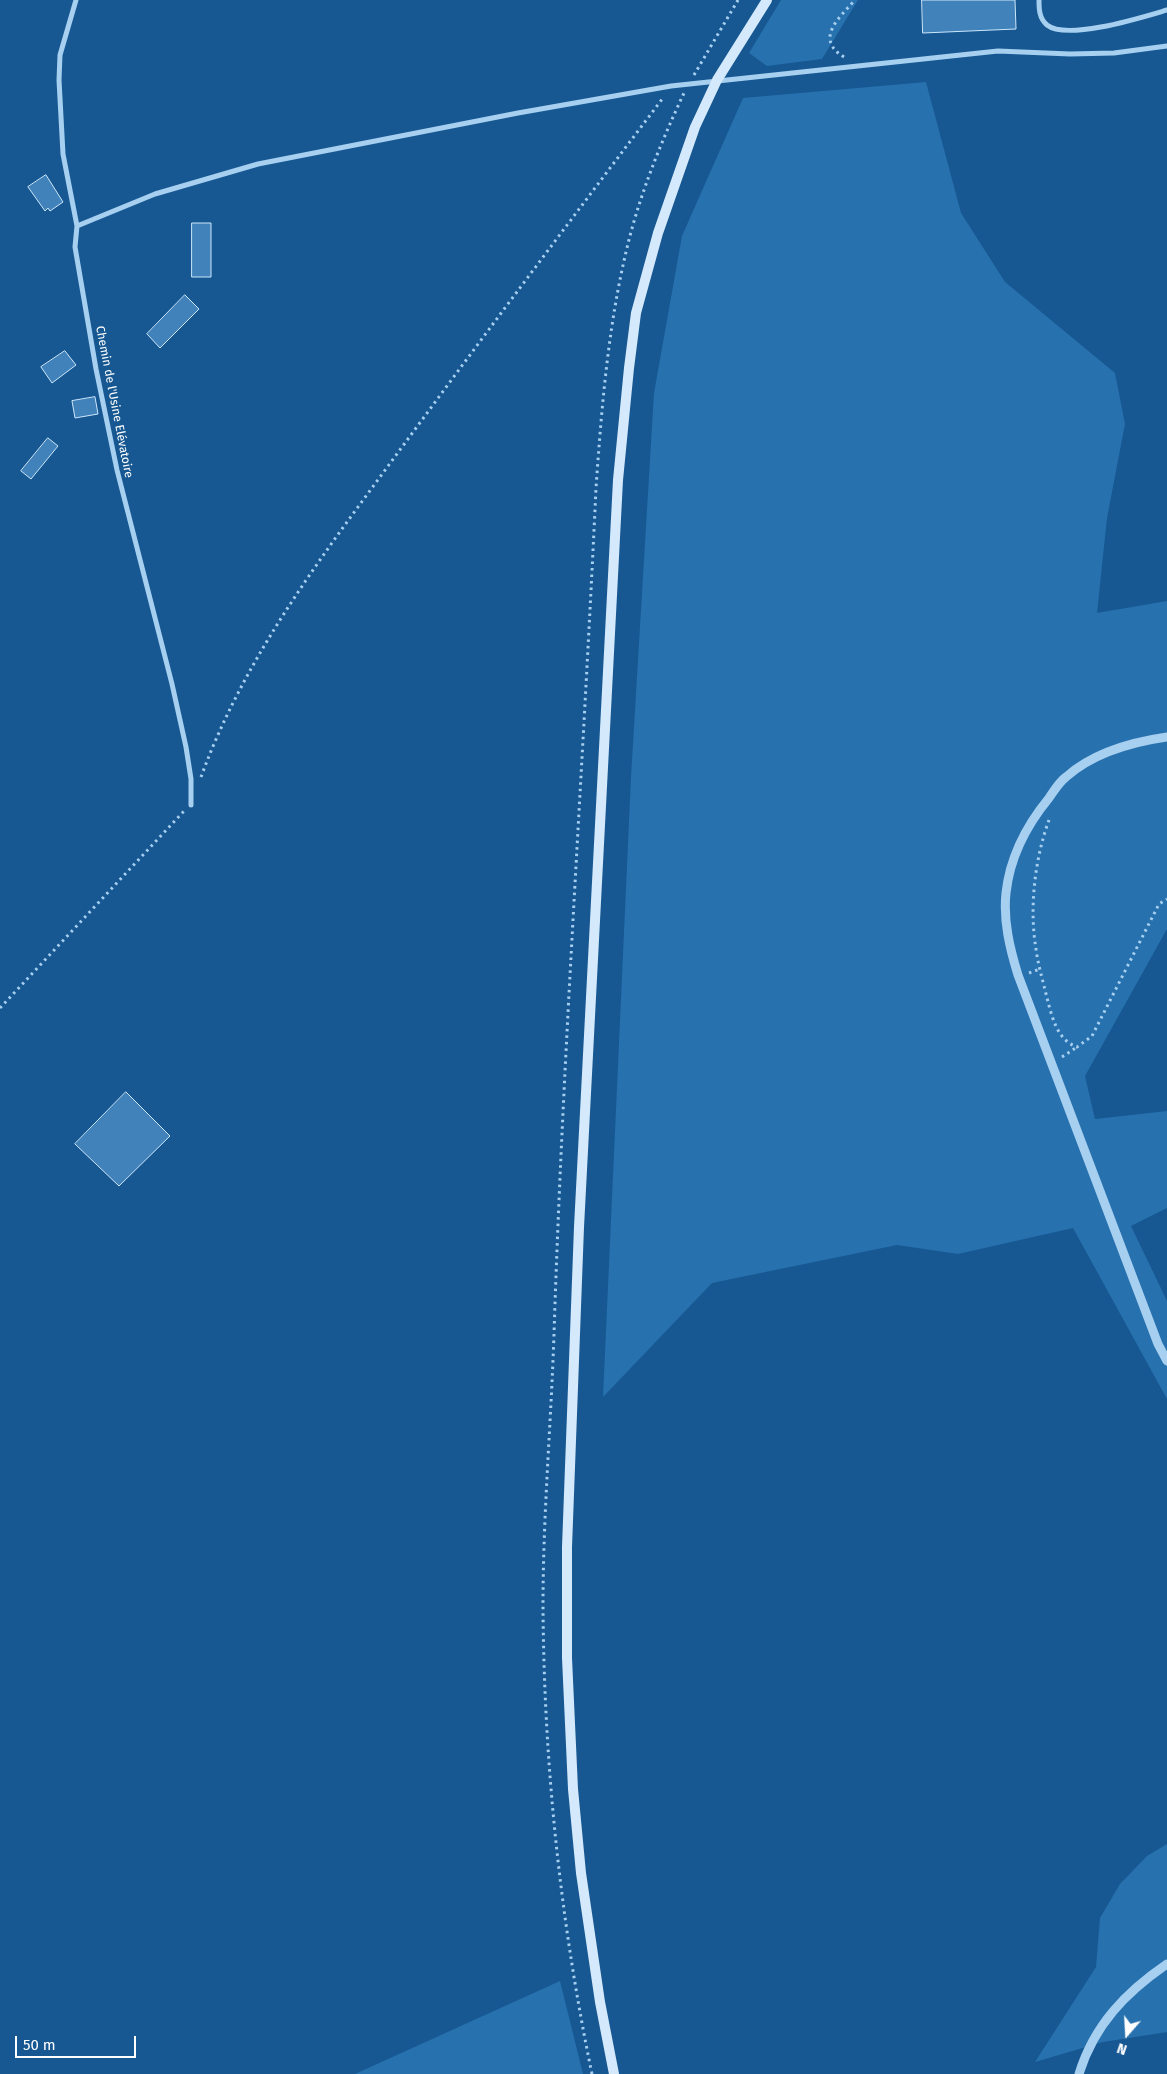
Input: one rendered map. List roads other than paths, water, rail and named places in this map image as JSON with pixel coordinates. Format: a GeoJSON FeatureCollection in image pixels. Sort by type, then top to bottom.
{"type":"FeatureCollection","features":[{"type":"Feature","properties":{"kind":"main road"},"geometry":{"type":"LineString","coordinates":[[614,2074],[600,2002],[581,1873],[573,1789],[566,1658],[567,1547],[579,1227],[618,480],[628,368],[636,313],[671,192],[695,127],[717,80],[767,0]]}},
{"type":"Feature","properties":{"kind":"street","name":"Chemin de l'Usine Elévatoire"},"geometry":{"type":"LineString","coordinates":[[76,0],[60,55],[59,80],[63,154],[77,226],[75,247],[96,369],[117,470],[172,684],[191,778],[191,805]]}},
{"type":"Feature","properties":{"kind":"street"},"geometry":{"type":"LineString","coordinates":[[1039,0],[1040,15],[1047,25],[1060,31],[1107,27],[1167,10]]}},
{"type":"Feature","properties":{"kind":"street"},"geometry":{"type":"LineString","coordinates":[[77,226],[155,194],[258,164],[518,113],[671,86],[862,64],[998,51],[1070,54],[1114,53],[1167,46]]}},
{"type":"Feature","properties":{"kind":"street"},"geometry":{"type":"LineString","coordinates":[[1167,737],[1144,741],[1105,753],[1065,777],[1037,812],[1018,844],[1006,893],[1007,927],[1018,975],[1158,1344],[1167,1361]]}},
{"type":"Feature","properties":{"kind":"street"},"geometry":{"type":"LineString","coordinates":[[1078,2074],[1097,2031],[1117,2005],[1143,1980],[1167,1964]]}}]}
